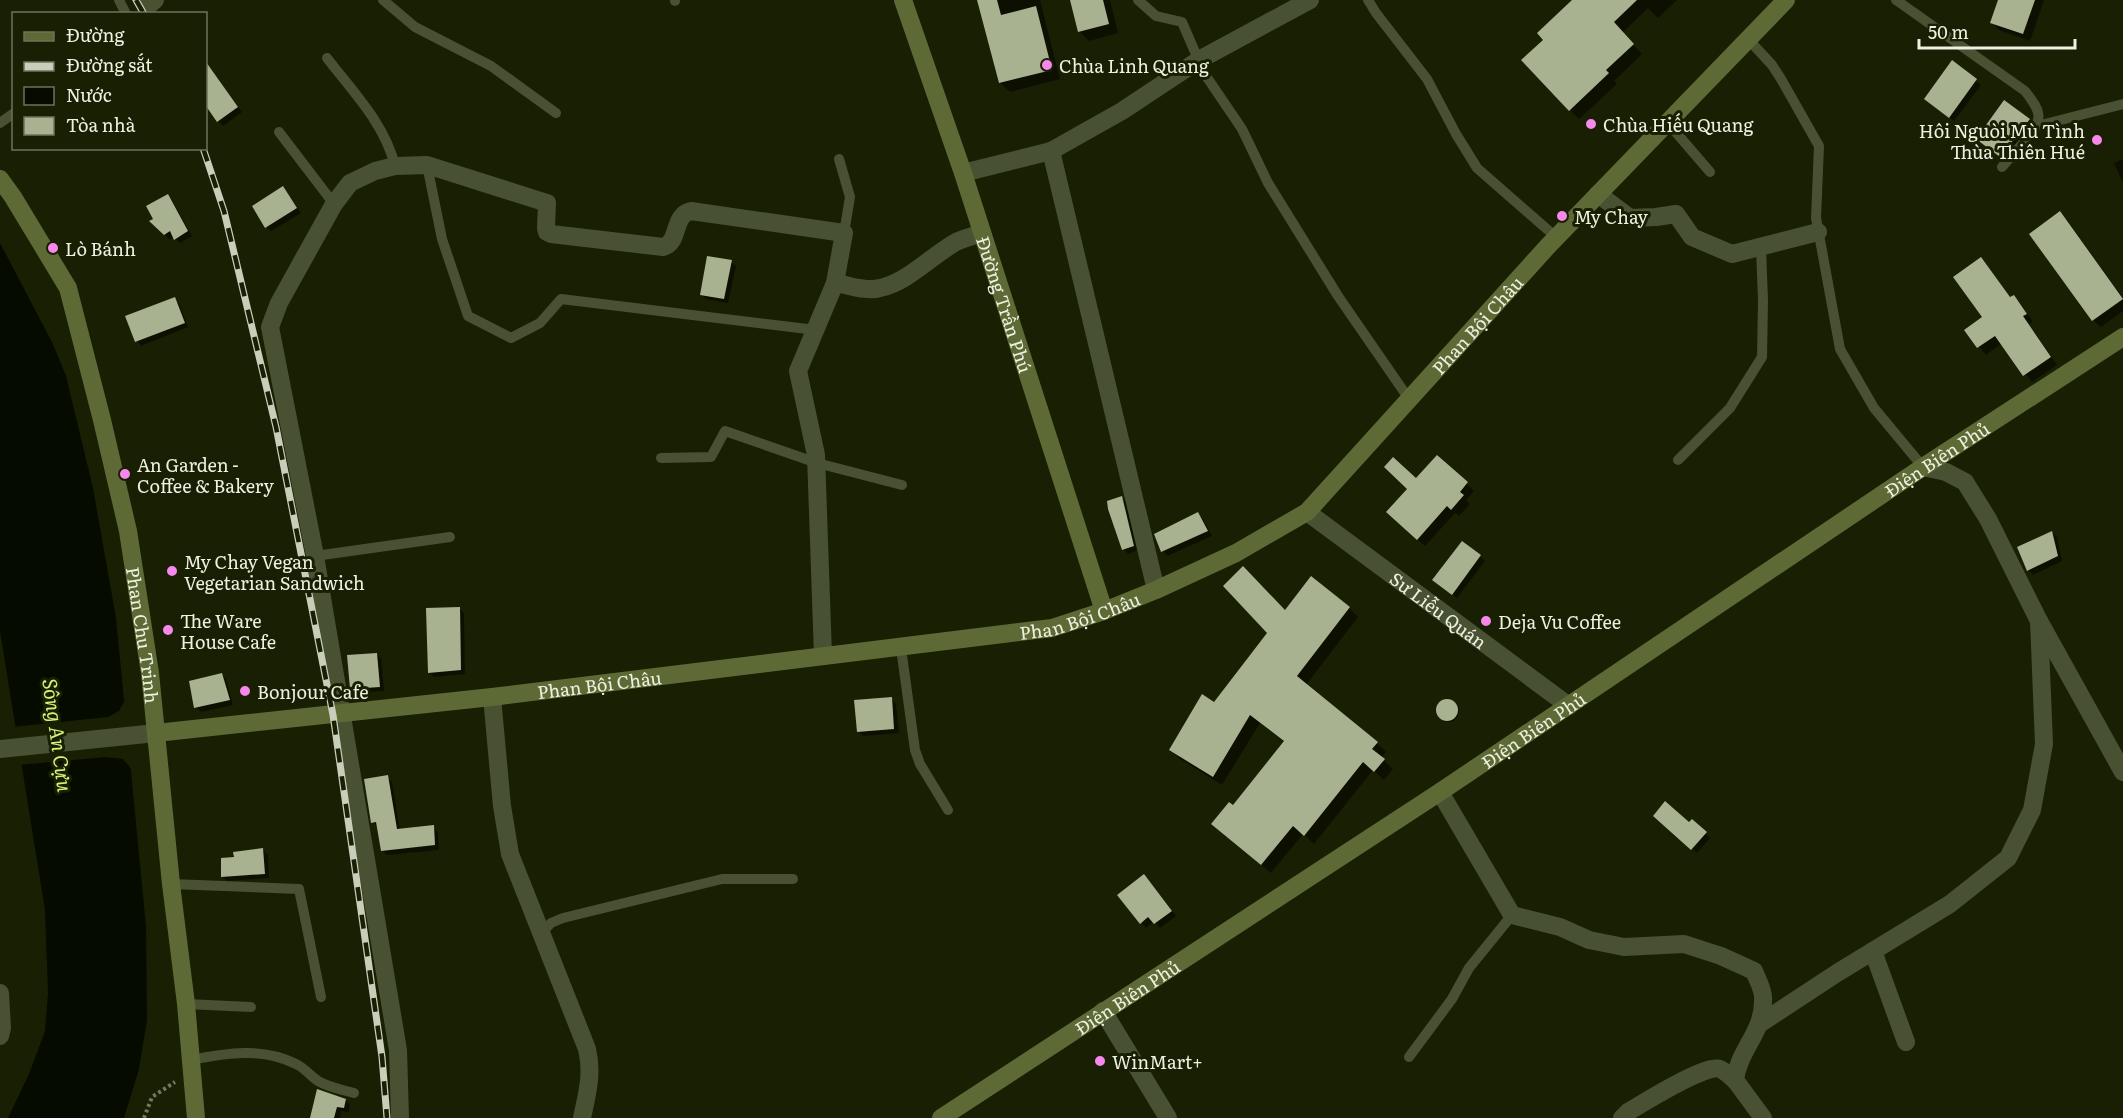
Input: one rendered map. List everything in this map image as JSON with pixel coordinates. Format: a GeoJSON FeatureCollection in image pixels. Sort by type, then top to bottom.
{"type":"FeatureCollection","features":[{"type":"Feature","properties":{"kind":"street","name":"Đường Trần Phú"},"geometry":{"type":"LineString","coordinates":[[903,0],[963,173],[1104,611]]}},
{"type":"Feature","properties":{"kind":"street"},"geometry":{"type":"LineString","coordinates":[[963,173],[1051,151],[1122,111],[1199,60],[1310,0]]}},
{"type":"Feature","properties":{"kind":"street","name":"Phan Bội Châu"},"geometry":{"type":"LineString","coordinates":[[2,748],[492,697],[1052,628],[1104,611],[1156,590],[1236,553],[1307,512],[1556,237],[1784,1]]}},
{"type":"Feature","properties":{"kind":"street"},"geometry":{"type":"LineString","coordinates":[[1051,151],[1156,590]]}},
{"type":"Feature","properties":{"kind":"street"},"geometry":{"type":"LineString","coordinates":[[400,1118],[398,1050],[315,556],[270,327],[279,303],[334,204],[350,183],[375,171],[395,166],[427,165],[548,203],[546,228],[551,234],[663,247],[668,246],[671,242],[680,216],[691,211],[844,233],[835,283],[798,370],[817,463],[823,656]]}},
{"type":"Feature","properties":{"kind":"street","name":"Phan Chu Trinh"},"geometry":{"type":"LineString","coordinates":[[0,179],[68,288],[128,531],[150,673],[196,1118]]}},
{"type":"Feature","properties":{"kind":"street"},"geometry":{"type":"LineString","coordinates":[[1598,194],[1630,218],[1676,214],[1692,237],[1732,254],[1818,232]]}},
{"type":"Feature","properties":{"kind":"street"},"geometry":{"type":"LineString","coordinates":[[835,283],[854,285],[864,289],[879,289],[892,284],[957,242],[982,233]]}},
{"type":"Feature","properties":{"kind":"street","name":"Điện Biên Phủ"},"geometry":{"type":"LineString","coordinates":[[941,1118],[1440,792],[1923,467],[2123,337]]}},
{"type":"Feature","properties":{"kind":"street"},"geometry":{"type":"LineString","coordinates":[[1923,467],[1946,472],[1965,482],[1988,519],[2038,621],[2123,772]]}},
{"type":"Feature","properties":{"kind":"street","name":"Sư Liễu Quán"},"geometry":{"type":"LineString","coordinates":[[1307,512],[1569,706]]}},
{"type":"Feature","properties":{"kind":"street"},"geometry":{"type":"LineString","coordinates":[[1761,1023],[1950,904],[2008,858],[2032,810],[2044,744],[2038,621]]}},
{"type":"Feature","properties":{"kind":"street"},"geometry":{"type":"LineString","coordinates":[[492,697],[506,837],[521,886],[587,1049],[591,1065],[590,1082],[582,1118]]}},
{"type":"Feature","properties":{"kind":"street"},"geometry":{"type":"LineString","coordinates":[[1440,792],[1512,915],[1560,927],[1589,940],[1624,947],[1684,944],[1721,956],[1754,971],[1763,996],[1761,1023],[1737,1066],[1735,1080]]}},
{"type":"Feature","properties":{"kind":"street"},"geometry":{"type":"LineString","coordinates":[[1874,951],[1906,1042]]}},
{"type":"Feature","properties":{"kind":"street"},"geometry":{"type":"LineString","coordinates":[[0,993],[0,1036]]}},
{"type":"Feature","properties":{"kind":"street"},"geometry":{"type":"LineString","coordinates":[[1103,1011],[1168,1118]]}},
{"type":"Feature","properties":{"kind":"street"},"geometry":{"type":"LineString","coordinates":[[1622,1118],[1628,1112],[1711,1068],[1720,1068],[1735,1080],[1763,1118]]}},
{"type":"Feature","properties":{"kind":"lane"},"geometry":{"type":"LineString","coordinates":[[383,0],[415,27],[490,66],[556,114]]}},
{"type":"Feature","properties":{"kind":"lane"},"geometry":{"type":"LineString","coordinates":[[1138,0],[1156,16],[1182,22],[1204,73],[1242,129],[1268,183],[1326,277],[1409,399]]}},
{"type":"Feature","properties":{"kind":"lane"},"geometry":{"type":"LineString","coordinates":[[1368,0],[1427,79],[1477,168],[1556,237]]}},
{"type":"Feature","properties":{"kind":"lane"},"geometry":{"type":"LineString","coordinates":[[1896,0],[2025,91],[2034,102],[2038,114],[2037,126]]}},
{"type":"Feature","properties":{"kind":"lane"},"geometry":{"type":"LineString","coordinates":[[1748,39],[1772,65],[1819,146],[1816,218],[1840,349],[1874,408],[1923,467]]}},
{"type":"Feature","properties":{"kind":"lane"},"geometry":{"type":"LineString","coordinates":[[327,58],[369,111],[390,146],[395,166]]}},
{"type":"Feature","properties":{"kind":"lane"},"geometry":{"type":"LineString","coordinates":[[2002,167],[2037,126],[2123,104]]}},
{"type":"Feature","properties":{"kind":"lane"},"geometry":{"type":"LineString","coordinates":[[1667,123],[1710,172]]}},
{"type":"Feature","properties":{"kind":"lane"},"geometry":{"type":"LineString","coordinates":[[279,132],[334,204]]}},
{"type":"Feature","properties":{"kind":"lane"},"geometry":{"type":"LineString","coordinates":[[840,159],[850,197],[844,233]]}},
{"type":"Feature","properties":{"kind":"lane"},"geometry":{"type":"LineString","coordinates":[[427,165],[442,239],[468,316],[511,338],[540,323],[561,299],[816,330]]}},
{"type":"Feature","properties":{"kind":"lane"},"geometry":{"type":"LineString","coordinates":[[1678,459],[1730,408],[1762,357],[1761,247]]}},
{"type":"Feature","properties":{"kind":"lane"},"geometry":{"type":"LineString","coordinates":[[661,458],[711,457],[725,431],[817,463],[902,485]]}},
{"type":"Feature","properties":{"kind":"lane"},"geometry":{"type":"LineString","coordinates":[[315,556],[450,537]]}},
{"type":"Feature","properties":{"kind":"lane"},"geometry":{"type":"LineString","coordinates":[[901,648],[915,750],[920,764],[948,810]]}},
{"type":"Feature","properties":{"kind":"lane"},"geometry":{"type":"LineString","coordinates":[[541,934],[552,923],[563,918],[722,879],[793,879]]}},
{"type":"Feature","properties":{"kind":"lane"},"geometry":{"type":"LineString","coordinates":[[171,884],[299,890],[321,997]]}},
{"type":"Feature","properties":{"kind":"lane"},"geometry":{"type":"LineString","coordinates":[[1409,1057],[1452,999],[1469,968],[1512,915]]}},
{"type":"Feature","properties":{"kind":"lane"},"geometry":{"type":"LineString","coordinates":[[186,1004],[251,1007]]}},
{"type":"Feature","properties":{"kind":"lane"},"geometry":{"type":"LineString","coordinates":[[191,1065],[244,1051],[260,1053],[296,1063],[318,1082],[354,1094]]}},
{"type":"Feature","properties":{"kind":"path"},"geometry":{"type":"LineString","coordinates":[[144,1118],[152,1097],[191,1065]]}},
{"type":"Feature","properties":{"kind":"water","name":"Sông An Cựu"},"geometry":{"type":"Polygon","coordinates":[[[0,243],[52,342],[66,376],[93,488],[116,618],[146,926],[147,1020],[139,1069],[124,1118],[8,1118],[29,1074],[45,1031],[48,993],[45,910],[0,631],[0,243]]]}},
{"type":"Feature","properties":{"kind":"pier"},"geometry":{"type":"Polygon","coordinates":[[[127,696],[135,773],[123,759],[106,757],[19,765],[12,727],[108,717],[119,711],[127,696]]]}},
{"type":"Feature","properties":{"kind":"building"},"geometry":{"type":"Polygon","coordinates":[[[977,0],[997,0],[1001,15],[1036,6],[1052,70],[999,83],[977,0]]]}},
{"type":"Feature","properties":{"kind":"building"},"geometry":{"type":"Polygon","coordinates":[[[1070,0],[1103,0],[1109,24],[1078,32],[1070,0]]]}},
{"type":"Feature","properties":{"kind":"building"},"geometry":{"type":"Polygon","coordinates":[[[1572,0],[1637,0],[1614,22],[1634,44],[1606,70],[1609,73],[1569,111],[1521,60],[1543,40],[1537,33],[1572,0]]]}},
{"type":"Feature","properties":{"kind":"building"},"geometry":{"type":"Polygon","coordinates":[[[1998,0],[2035,0],[2023,34],[1990,23],[1998,0]]]}},
{"type":"Feature","properties":{"kind":"building"},"geometry":{"type":"Polygon","coordinates":[[[1952,60],[1977,79],[1949,118],[1924,99],[1952,60]]]}},
{"type":"Feature","properties":{"kind":"building"},"geometry":{"type":"Polygon","coordinates":[[[207,63],[238,107],[217,122],[207,107],[207,63]]]}},
{"type":"Feature","properties":{"kind":"building"},"geometry":{"type":"Polygon","coordinates":[[[2004,100],[2030,119],[2000,157],[1976,139],[2004,100]]]}},
{"type":"Feature","properties":{"kind":"building"},"geometry":{"type":"Polygon","coordinates":[[[283,186],[297,208],[265,228],[252,206],[283,186]]]}},
{"type":"Feature","properties":{"kind":"building"},"geometry":{"type":"Polygon","coordinates":[[[168,194],[188,231],[174,240],[170,231],[164,235],[149,221],[153,219],[146,206],[168,194]]]}},
{"type":"Feature","properties":{"kind":"building"},"geometry":{"type":"Polygon","coordinates":[[[2060,211],[2123,299],[2092,321],[2029,234],[2060,211]]]}},
{"type":"Feature","properties":{"kind":"building"},"geometry":{"type":"Polygon","coordinates":[[[707,256],[732,260],[724,299],[700,295],[707,256]]]}},
{"type":"Feature","properties":{"kind":"building"},"geometry":{"type":"Polygon","coordinates":[[[1981,257],[2010,297],[2014,295],[2027,314],[2023,316],[2051,357],[2023,376],[1995,336],[1977,348],[1964,330],[1982,317],[1953,277],[1981,257]]]}},
{"type":"Feature","properties":{"kind":"building"},"geometry":{"type":"Polygon","coordinates":[[[175,297],[185,323],[135,342],[125,316],[175,297]]]}},
{"type":"Feature","properties":{"kind":"building"},"geometry":{"type":"Polygon","coordinates":[[[1437,455],[1468,482],[1460,492],[1464,495],[1451,510],[1447,506],[1417,540],[1386,512],[1407,489],[1384,467],[1393,457],[1416,478],[1437,455]]]}},
{"type":"Feature","properties":{"kind":"building"},"geometry":{"type":"Polygon","coordinates":[[[1122,496],[1134,546],[1122,550],[1107,501],[1122,496]]]}},
{"type":"Feature","properties":{"kind":"building"},"geometry":{"type":"Polygon","coordinates":[[[1198,512],[1208,531],[1161,552],[1154,534],[1198,512]]]}},
{"type":"Feature","properties":{"kind":"building"},"geometry":{"type":"Polygon","coordinates":[[[2052,531],[2058,556],[2027,571],[2017,547],[2052,531]]]}},
{"type":"Feature","properties":{"kind":"building"},"geometry":{"type":"Polygon","coordinates":[[[1462,541],[1481,555],[1452,595],[1432,580],[1462,541]]]}},
{"type":"Feature","properties":{"kind":"building"},"geometry":{"type":"Polygon","coordinates":[[[1243,566],[1285,610],[1311,576],[1350,607],[1297,676],[1378,742],[1372,749],[1385,759],[1374,772],[1363,762],[1304,836],[1293,826],[1261,865],[1211,824],[1229,802],[1233,805],[1284,741],[1250,715],[1213,777],[1169,750],[1202,694],[1214,702],[1267,633],[1223,586],[1243,566]]]}},
{"type":"Feature","properties":{"kind":"building"},"geometry":{"type":"Polygon","coordinates":[[[460,607],[461,670],[428,673],[426,608],[460,607]]]}},
{"type":"Feature","properties":{"kind":"building"},"geometry":{"type":"Polygon","coordinates":[[[377,653],[380,687],[350,689],[347,655],[377,653]]]}},
{"type":"Feature","properties":{"kind":"building"},"geometry":{"type":"Polygon","coordinates":[[[222,673],[230,700],[194,708],[189,681],[222,673]]]}},
{"type":"Feature","properties":{"kind":"building"},"geometry":{"type":"Polygon","coordinates":[[[892,697],[894,729],[857,732],[854,700],[892,697]]]}},
{"type":"Feature","properties":{"kind":"building"},"geometry":{"type":"Polygon","coordinates":[[[1447,699],[1455,702],[1458,710],[1455,718],[1447,721],[1439,718],[1436,710],[1439,702],[1447,699]]]}},
{"type":"Feature","properties":{"kind":"building"},"geometry":{"type":"Polygon","coordinates":[[[388,775],[397,829],[434,825],[435,845],[381,851],[376,822],[371,823],[364,779],[388,775]]]}},
{"type":"Feature","properties":{"kind":"building"},"geometry":{"type":"Polygon","coordinates":[[[1665,801],[1689,822],[1692,819],[1707,832],[1691,850],[1653,816],[1665,801]]]}},
{"type":"Feature","properties":{"kind":"building"},"geometry":{"type":"Polygon","coordinates":[[[263,848],[265,874],[221,877],[221,858],[234,857],[233,852],[263,848]]]}},
{"type":"Feature","properties":{"kind":"building"},"geometry":{"type":"Polygon","coordinates":[[[1144,874],[1172,911],[1154,924],[1148,917],[1140,924],[1117,895],[1144,874]]]}},
{"type":"Feature","properties":{"kind":"building"},"geometry":{"type":"Polygon","coordinates":[[[317,1089],[346,1099],[344,1108],[337,1107],[334,1118],[310,1118],[317,1089]]]}},
{"type":"Feature","properties":{"kind":"railway"},"geometry":{"type":"LineString","coordinates":[[136,0],[143,12]]}},
{"type":"Feature","properties":{"kind":"railway"},"geometry":{"type":"LineString","coordinates":[[204,150],[224,211],[276,427],[333,715],[382,1057],[387,1118]]}},
{"type":"Feature","properties":{"kind":"place","name":"Chùa Linh Quang"},"geometry":{"type":"Point","coordinates":[1047,65]}},
{"type":"Feature","properties":{"kind":"place","name":"Chùa Hiếu Quang"},"geometry":{"type":"Point","coordinates":[1591,124]}},
{"type":"Feature","properties":{"kind":"place","name":"Hôi Nguòi Mù Tình Thùa Thiên Hué"},"geometry":{"type":"Point","coordinates":[2097,140]}},
{"type":"Feature","properties":{"kind":"place","name":"My Chay"},"geometry":{"type":"Point","coordinates":[1562,216]}},
{"type":"Feature","properties":{"kind":"place","name":"Lò Bánh"},"geometry":{"type":"Point","coordinates":[53,248]}},
{"type":"Feature","properties":{"kind":"place","name":"An Garden - Coffee & Bakery"},"geometry":{"type":"Point","coordinates":[125,474]}},
{"type":"Feature","properties":{"kind":"place","name":"My Chay Vegan Vegetarian Sandwich"},"geometry":{"type":"Point","coordinates":[172,571]}},
{"type":"Feature","properties":{"kind":"place","name":"Deja Vu Coffee"},"geometry":{"type":"Point","coordinates":[1486,621]}},
{"type":"Feature","properties":{"kind":"place","name":"The Ware House Cafe"},"geometry":{"type":"Point","coordinates":[168,630]}},
{"type":"Feature","properties":{"kind":"place","name":"Bonjour Cafe"},"geometry":{"type":"Point","coordinates":[245,691]}},
{"type":"Feature","properties":{"kind":"place","name":"WinMart+"},"geometry":{"type":"Point","coordinates":[1100,1061]}}]}
